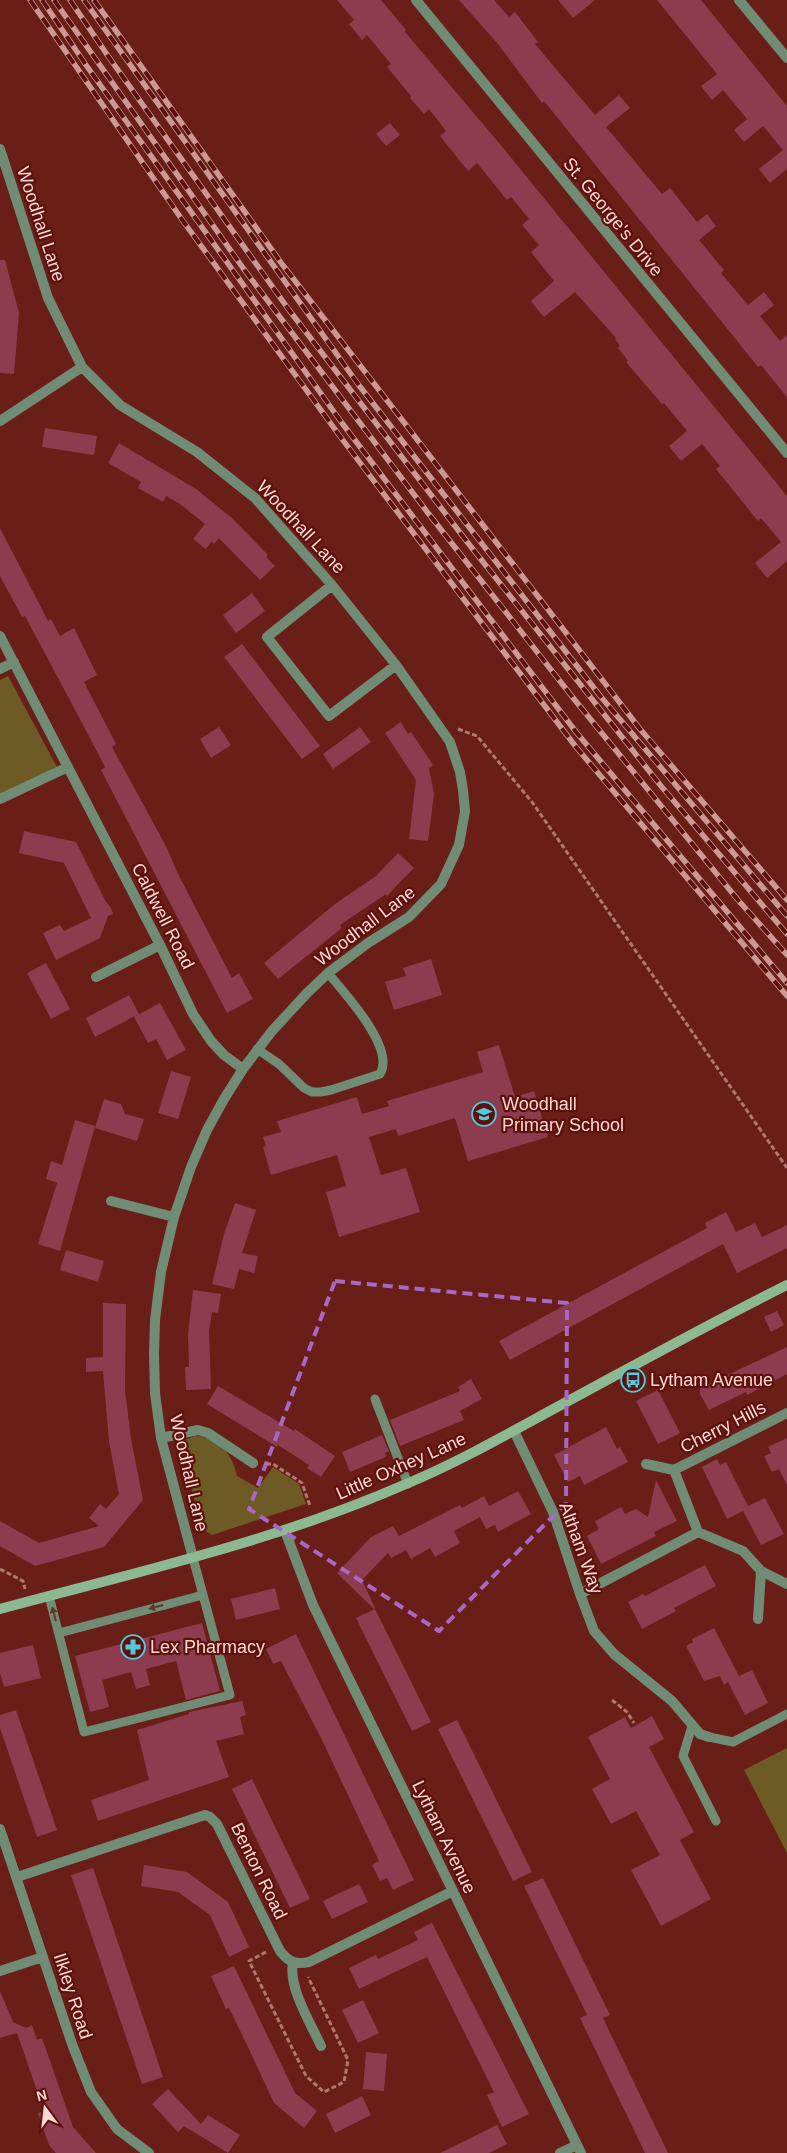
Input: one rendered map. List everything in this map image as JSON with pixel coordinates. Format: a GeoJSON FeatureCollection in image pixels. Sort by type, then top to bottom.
{"type":"FeatureCollection","features":[{"type":"Feature","properties":{"kind":"main road","name":"Little Oxhey Lane"},"geometry":{"type":"LineString","coordinates":[[0,1609],[193,1558],[285,1531],[408,1484],[514,1431],[703,1327],[787,1285]]}},
{"type":"Feature","properties":{"kind":"street","name":"St. George's Drive"},"geometry":{"type":"LineString","coordinates":[[416,0],[787,453]]}},
{"type":"Feature","properties":{"kind":"street"},"geometry":{"type":"LineString","coordinates":[[739,0],[787,58]]}},
{"type":"Feature","properties":{"kind":"street","name":"Woodhall Lane"},"geometry":{"type":"LineString","coordinates":[[0,150],[48,298],[82,367],[120,405],[196,452],[255,498],[332,585],[396,665],[437,722],[450,742],[460,772],[463,790],[465,811],[459,845],[441,884],[425,903],[409,917],[368,943],[328,973],[291,1009],[243,1069],[207,1130],[191,1167],[174,1217],[161,1272],[155,1320],[155,1393],[160,1438],[193,1558]]}},
{"type":"Feature","properties":{"kind":"street"},"geometry":{"type":"LineString","coordinates":[[0,421],[82,367]]}},
{"type":"Feature","properties":{"kind":"street"},"geometry":{"type":"LineString","coordinates":[[332,585],[267,637],[329,716],[396,665]]}},
{"type":"Feature","properties":{"kind":"street","name":"Caldwell Road"},"geometry":{"type":"LineString","coordinates":[[0,636],[202,1030],[224,1055],[243,1069]]}},
{"type":"Feature","properties":{"kind":"street"},"geometry":{"type":"LineString","coordinates":[[0,669],[14,662]]}},
{"type":"Feature","properties":{"kind":"street"},"geometry":{"type":"LineString","coordinates":[[0,799],[68,766]]}},
{"type":"Feature","properties":{"kind":"street"},"geometry":{"type":"LineString","coordinates":[[96,977],[160,945]]}},
{"type":"Feature","properties":{"kind":"street"},"geometry":{"type":"LineString","coordinates":[[110,1201],[174,1217]]}},
{"type":"Feature","properties":{"kind":"street","name":"Cherry Hills"},"geometry":{"type":"LineString","coordinates":[[646,1464],[674,1470],[787,1413]]}},
{"type":"Feature","properties":{"kind":"street"},"geometry":{"type":"LineString","coordinates":[[160,1438],[198,1430],[208,1433],[253,1463]]}},
{"type":"Feature","properties":{"kind":"street","name":"Altham Way"},"geometry":{"type":"LineString","coordinates":[[514,1431],[553,1512],[594,1631],[629,1668],[672,1702],[700,1734],[709,1737]]}},
{"type":"Feature","properties":{"kind":"street","name":"Cherry Hills"},"geometry":{"type":"LineString","coordinates":[[674,1470],[698,1532]]}},
{"type":"Feature","properties":{"kind":"street","name":"Lytham Avenue"},"geometry":{"type":"LineString","coordinates":[[285,1531],[313,1605],[579,2149]]}},
{"type":"Feature","properties":{"kind":"street"},"geometry":{"type":"LineString","coordinates":[[580,1594],[698,1532],[743,1551],[761,1571],[787,1584]]}},
{"type":"Feature","properties":{"kind":"street"},"geometry":{"type":"LineString","coordinates":[[758,1619],[761,1571]]}},
{"type":"Feature","properties":{"kind":"street","name":"Benton Road"},"geometry":{"type":"LineString","coordinates":[[17,1878],[205,1815],[217,1824],[280,1951],[293,1963]]}},
{"type":"Feature","properties":{"kind":"street","name":"Ilkley Road"},"geometry":{"type":"LineString","coordinates":[[0,1829],[72,2044],[91,2092],[117,2129],[148,2153]]}},
{"type":"Feature","properties":{"kind":"street"},"geometry":{"type":"LineString","coordinates":[[321,2046],[294,1985],[291,1970],[293,1963],[309,1962],[452,1891]]}},
{"type":"Feature","properties":{"kind":"street"},"geometry":{"type":"LineString","coordinates":[[0,1971],[43,1957]]}},
{"type":"Feature","properties":{"kind":"street"},"geometry":{"type":"LineString","coordinates":[[560,2153],[579,2149]]}},
{"type":"Feature","properties":{"kind":"lane"},"geometry":{"type":"LineString","coordinates":[[257,1050],[279,1064],[304,1088],[312,1092],[331,1090],[374,1078],[380,1074],[385,1063],[378,1040],[328,973]]}},
{"type":"Feature","properties":{"kind":"lane"},"geometry":{"type":"LineString","coordinates":[[375,1399],[408,1484]]}},
{"type":"Feature","properties":{"kind":"lane"},"geometry":{"type":"LineString","coordinates":[[49,1596],[84,1732],[230,1695],[193,1558]]}},
{"type":"Feature","properties":{"kind":"lane"},"geometry":{"type":"LineString","coordinates":[[59,1633],[203,1595]]}},
{"type":"Feature","properties":{"kind":"lane"},"geometry":{"type":"LineString","coordinates":[[709,1737],[733,1742],[787,1714]]}},
{"type":"Feature","properties":{"kind":"lane"},"geometry":{"type":"LineString","coordinates":[[692,1726],[683,1756],[716,1820]]}},
{"type":"Feature","properties":{"kind":"path"},"geometry":{"type":"LineString","coordinates":[[437,722],[477,736],[532,802],[787,1168]]}},
{"type":"Feature","properties":{"kind":"path"},"geometry":{"type":"LineString","coordinates":[[253,1463],[274,1464],[302,1483],[310,1507]]}},
{"type":"Feature","properties":{"kind":"path"},"geometry":{"type":"LineString","coordinates":[[0,1569],[23,1582],[28,1601]]}},
{"type":"Feature","properties":{"kind":"path"},"geometry":{"type":"LineString","coordinates":[[612,1700],[627,1712],[634,1723]]}},
{"type":"Feature","properties":{"kind":"highlighted area"},"geometry":{"type":"Polygon","coordinates":[[[335,1281],[567,1303],[566,1503],[439,1631],[249,1509],[335,1281]]]}},
{"type":"Feature","properties":{"kind":"shaded area"},"geometry":{"type":"Polygon","coordinates":[[[8,676],[57,767],[0,795],[0,680],[8,676]]]}},
{"type":"Feature","properties":{"kind":"shaded area"},"geometry":{"type":"Polygon","coordinates":[[[195,1436],[204,1437],[218,1443],[228,1454],[237,1476],[258,1488],[273,1467],[299,1484],[306,1504],[212,1535],[202,1529],[179,1442],[195,1436]]]}},
{"type":"Feature","properties":{"kind":"shaded area"},"geometry":{"type":"Polygon","coordinates":[[[787,1748],[787,1853],[744,1770],[787,1748]]]}},
{"type":"Feature","properties":{"kind":"building"},"geometry":{"type":"Polygon","coordinates":[[[337,0],[381,0],[406,30],[405,32],[499,143],[787,496],[787,561],[767,578],[755,563],[781,542],[761,518],[758,521],[716,469],[720,466],[702,444],[681,461],[669,446],[687,431],[626,362],[628,361],[618,348],[620,346],[616,338],[575,292],[544,317],[537,309],[531,301],[554,281],[531,252],[539,245],[522,225],[529,219],[511,197],[507,200],[477,163],[468,171],[440,136],[446,131],[429,109],[424,114],[410,98],[411,96],[387,67],[391,64],[367,35],[362,40],[349,24],[354,20],[337,0]]]}},
{"type":"Feature","properties":{"kind":"building"},"geometry":{"type":"Polygon","coordinates":[[[459,0],[494,0],[509,17],[515,12],[538,42],[535,44],[595,115],[619,95],[630,108],[606,127],[662,194],[670,188],[697,222],[707,214],[716,226],[699,240],[724,270],[721,273],[748,305],[764,292],[774,305],[760,316],[780,341],[787,335],[787,397],[761,365],[758,367],[544,101],[542,103],[498,44],[459,0]]]}},
{"type":"Feature","properties":{"kind":"building"},"geometry":{"type":"Polygon","coordinates":[[[558,0],[595,0],[573,18],[558,0]]]}},
{"type":"Feature","properties":{"kind":"building"},"geometry":{"type":"Polygon","coordinates":[[[657,0],[701,0],[787,106],[787,169],[770,183],[759,169],[783,150],[763,126],[744,142],[734,130],[747,119],[723,90],[712,100],[701,86],[717,74],[657,0]]]}},
{"type":"Feature","properties":{"kind":"building"},"geometry":{"type":"Polygon","coordinates":[[[390,123],[400,135],[386,146],[376,134],[390,123]]]}},
{"type":"Feature","properties":{"kind":"building"},"geometry":{"type":"Polygon","coordinates":[[[0,260],[5,260],[19,313],[14,374],[0,373],[0,260]]]}},
{"type":"Feature","properties":{"kind":"building"},"geometry":{"type":"Polygon","coordinates":[[[45,428],[97,436],[94,455],[42,447],[45,428]]]}},
{"type":"Feature","properties":{"kind":"building"},"geometry":{"type":"Polygon","coordinates":[[[119,443],[196,489],[232,518],[268,555],[266,557],[275,566],[260,580],[219,538],[214,544],[212,541],[206,549],[193,539],[205,524],[180,504],[166,496],[163,502],[138,488],[141,482],[108,463],[119,443]]]}},
{"type":"Feature","properties":{"kind":"building"},"geometry":{"type":"Polygon","coordinates":[[[0,528],[48,621],[51,619],[60,636],[74,628],[97,675],[84,682],[116,744],[112,747],[167,848],[177,872],[232,978],[239,973],[253,999],[227,1013],[101,770],[105,767],[25,616],[22,617],[0,576],[0,528]]]}},
{"type":"Feature","properties":{"kind":"building"},"geometry":{"type":"Polygon","coordinates":[[[252,593],[265,611],[236,633],[223,615],[252,593]]]}},
{"type":"Feature","properties":{"kind":"building"},"geometry":{"type":"Polygon","coordinates":[[[242,644],[320,746],[302,759],[224,657],[242,644]]]}},
{"type":"Feature","properties":{"kind":"building"},"geometry":{"type":"Polygon","coordinates":[[[401,722],[408,734],[411,732],[433,765],[429,768],[434,794],[428,841],[409,839],[416,780],[385,733],[401,722]]]}},
{"type":"Feature","properties":{"kind":"building"},"geometry":{"type":"Polygon","coordinates":[[[219,727],[231,745],[211,758],[200,739],[219,727]]]}},
{"type":"Feature","properties":{"kind":"building"},"geometry":{"type":"Polygon","coordinates":[[[360,727],[371,742],[333,769],[323,754],[360,727]]]}},
{"type":"Feature","properties":{"kind":"building"},"geometry":{"type":"Polygon","coordinates":[[[24,831],[76,842],[113,914],[108,916],[100,938],[56,960],[43,933],[60,925],[64,931],[91,918],[64,863],[19,853],[24,831]]]}},
{"type":"Feature","properties":{"kind":"building"},"geometry":{"type":"Polygon","coordinates":[[[398,853],[414,868],[387,896],[386,894],[340,925],[342,928],[278,979],[264,963],[335,904],[376,876],[398,853]]]}},
{"type":"Feature","properties":{"kind":"building"},"geometry":{"type":"Polygon","coordinates":[[[431,959],[442,995],[394,1010],[385,982],[406,976],[403,968],[431,959]]]}},
{"type":"Feature","properties":{"kind":"building"},"geometry":{"type":"Polygon","coordinates":[[[46,963],[70,1009],[51,1019],[27,973],[46,963]]]}},
{"type":"Feature","properties":{"kind":"building"},"geometry":{"type":"Polygon","coordinates":[[[129,995],[139,1014],[95,1037],[86,1018],[129,995]]]}},
{"type":"Feature","properties":{"kind":"building"},"geometry":{"type":"Polygon","coordinates":[[[160,1003],[186,1050],[167,1060],[156,1039],[148,1043],[134,1017],[160,1003]]]}},
{"type":"Feature","properties":{"kind":"building"},"geometry":{"type":"Polygon","coordinates":[[[499,1045],[515,1097],[534,1091],[548,1137],[468,1161],[455,1118],[398,1136],[396,1129],[369,1137],[381,1175],[406,1168],[420,1212],[339,1237],[326,1192],[346,1186],[337,1155],[271,1175],[263,1147],[266,1146],[263,1137],[281,1132],[277,1121],[357,1097],[362,1114],[389,1106],[387,1101],[483,1072],[477,1052],[499,1045]]]}},
{"type":"Feature","properties":{"kind":"building"},"geometry":{"type":"Polygon","coordinates":[[[171,1071],[191,1077],[178,1119],[158,1113],[171,1071]]]}},
{"type":"Feature","properties":{"kind":"building"},"geometry":{"type":"Polygon","coordinates":[[[104,1099],[121,1104],[125,1114],[144,1119],[137,1141],[95,1128],[104,1099]]]}},
{"type":"Feature","properties":{"kind":"building"},"geometry":{"type":"Polygon","coordinates":[[[75,1120],[95,1126],[60,1251],[38,1244],[57,1183],[46,1179],[51,1161],[62,1165],[75,1120]]]}},
{"type":"Feature","properties":{"kind":"building"},"geometry":{"type":"Polygon","coordinates":[[[235,1203],[256,1210],[242,1253],[258,1256],[254,1273],[239,1269],[234,1289],[212,1284],[224,1234],[235,1203]]]}},
{"type":"Feature","properties":{"kind":"building"},"geometry":{"type":"Polygon","coordinates":[[[726,1212],[736,1232],[755,1223],[762,1237],[787,1225],[787,1248],[737,1273],[723,1244],[510,1360],[499,1341],[707,1228],[705,1223],[726,1212]]]}},
{"type":"Feature","properties":{"kind":"building"},"geometry":{"type":"Polygon","coordinates":[[[66,1250],[104,1261],[98,1282],[60,1270],[66,1250]]]}},
{"type":"Feature","properties":{"kind":"building"},"geometry":{"type":"Polygon","coordinates":[[[193,1290],[221,1294],[218,1313],[212,1312],[209,1331],[211,1389],[186,1390],[185,1367],[189,1367],[188,1334],[193,1290]]]}},
{"type":"Feature","properties":{"kind":"building"},"geometry":{"type":"Polygon","coordinates":[[[103,1303],[126,1304],[125,1390],[131,1439],[143,1500],[104,1547],[35,1566],[0,1546],[0,1521],[39,1543],[99,1526],[89,1518],[100,1504],[106,1509],[119,1494],[109,1442],[103,1371],[86,1372],[86,1358],[103,1357],[103,1303]]]}},
{"type":"Feature","properties":{"kind":"building"},"geometry":{"type":"Polygon","coordinates":[[[777,1311],[784,1325],[771,1332],[764,1317],[777,1311]]]}},
{"type":"Feature","properties":{"kind":"building"},"geometry":{"type":"Polygon","coordinates":[[[787,1347],[787,1374],[747,1395],[746,1392],[709,1410],[700,1394],[700,1388],[787,1347]]]}},
{"type":"Feature","properties":{"kind":"building"},"geometry":{"type":"Polygon","coordinates":[[[471,1379],[482,1399],[460,1411],[464,1420],[400,1446],[390,1420],[460,1391],[458,1387],[471,1379]]]}},
{"type":"Feature","properties":{"kind":"building"},"geometry":{"type":"Polygon","coordinates":[[[218,1386],[294,1431],[295,1429],[335,1456],[321,1477],[307,1468],[309,1465],[278,1445],[277,1447],[207,1404],[218,1386]]]}},
{"type":"Feature","properties":{"kind":"building"},"geometry":{"type":"Polygon","coordinates":[[[658,1390],[680,1433],[658,1444],[636,1401],[658,1390]]]}},
{"type":"Feature","properties":{"kind":"building"},"geometry":{"type":"Polygon","coordinates":[[[606,1427],[617,1449],[620,1447],[628,1462],[584,1485],[580,1476],[568,1482],[554,1455],[606,1427]]]}},
{"type":"Feature","properties":{"kind":"building"},"geometry":{"type":"Polygon","coordinates":[[[382,1435],[389,1451],[385,1453],[386,1457],[350,1472],[342,1452],[382,1435]]]}},
{"type":"Feature","properties":{"kind":"building"},"geometry":{"type":"Polygon","coordinates":[[[787,1438],[787,1485],[779,1469],[772,1472],[764,1456],[771,1453],[768,1447],[787,1438]]]}},
{"type":"Feature","properties":{"kind":"building"},"geometry":{"type":"Polygon","coordinates":[[[717,1459],[720,1465],[726,1462],[748,1506],[765,1498],[784,1534],[761,1545],[743,1511],[727,1519],[702,1467],[717,1459]]]}},
{"type":"Feature","properties":{"kind":"building"},"geometry":{"type":"Polygon","coordinates":[[[656,1480],[677,1521],[654,1532],[656,1536],[601,1564],[587,1536],[599,1529],[595,1521],[621,1507],[625,1514],[636,1509],[648,1517],[656,1480]]]}},
{"type":"Feature","properties":{"kind":"building"},"geometry":{"type":"Polygon","coordinates":[[[518,1491],[531,1514],[498,1532],[495,1525],[486,1529],[480,1517],[454,1531],[460,1543],[435,1557],[430,1548],[411,1559],[406,1550],[391,1558],[388,1553],[362,1580],[374,1609],[337,1573],[371,1537],[393,1526],[399,1536],[460,1505],[462,1508],[484,1496],[489,1506],[518,1491]]]}},
{"type":"Feature","properties":{"kind":"building"},"geometry":{"type":"Polygon","coordinates":[[[705,1565],[716,1586],[674,1608],[676,1611],[642,1629],[628,1602],[643,1594],[645,1596],[705,1565]]]}},
{"type":"Feature","properties":{"kind":"building"},"geometry":{"type":"Polygon","coordinates":[[[275,1588],[280,1609],[236,1620],[231,1599],[275,1588]]]}},
{"type":"Feature","properties":{"kind":"building"},"geometry":{"type":"Polygon","coordinates":[[[375,1609],[431,1722],[412,1731],[356,1618],[375,1609]]]}},
{"type":"Feature","properties":{"kind":"building"},"geometry":{"type":"Polygon","coordinates":[[[202,1623],[220,1691],[186,1700],[176,1661],[146,1669],[150,1685],[136,1689],[131,1672],[102,1680],[109,1707],[90,1712],[75,1656],[202,1623]]]}},
{"type":"Feature","properties":{"kind":"building"},"geometry":{"type":"Polygon","coordinates":[[[714,1628],[739,1676],[752,1670],[768,1703],[745,1715],[728,1682],[724,1685],[720,1676],[704,1681],[686,1646],[693,1642],[692,1639],[714,1628]]]}},
{"type":"Feature","properties":{"kind":"building"},"geometry":{"type":"Polygon","coordinates":[[[296,1634],[414,1880],[393,1890],[387,1878],[380,1881],[372,1865],[379,1861],[322,1740],[281,1661],[273,1664],[266,1649],[296,1634]]]}},
{"type":"Feature","properties":{"kind":"building"},"geometry":{"type":"Polygon","coordinates":[[[33,1645],[41,1678],[4,1687],[0,1673],[0,1653],[33,1645]]]}},
{"type":"Feature","properties":{"kind":"building"},"geometry":{"type":"Polygon","coordinates":[[[242,1701],[246,1715],[240,1717],[244,1734],[216,1741],[229,1777],[98,1821],[91,1800],[149,1780],[137,1730],[189,1714],[189,1712],[242,1701]]]}},
{"type":"Feature","properties":{"kind":"building"},"geometry":{"type":"Polygon","coordinates":[[[16,1710],[57,1830],[37,1837],[0,1728],[0,1715],[16,1710]]]}},
{"type":"Feature","properties":{"kind":"building"},"geometry":{"type":"Polygon","coordinates":[[[652,1716],[664,1739],[649,1747],[694,1832],[680,1840],[711,1899],[661,1926],[631,1870],[660,1855],[636,1811],[611,1824],[592,1789],[610,1779],[588,1737],[625,1717],[631,1728],[652,1716]]]}},
{"type":"Feature","properties":{"kind":"building"},"geometry":{"type":"Polygon","coordinates":[[[457,1720],[532,1872],[513,1881],[438,1729],[457,1720]]]}},
{"type":"Feature","properties":{"kind":"building"},"geometry":{"type":"Polygon","coordinates":[[[252,1779],[310,1899],[290,1908],[232,1789],[252,1779]]]}},
{"type":"Feature","properties":{"kind":"building"},"geometry":{"type":"Polygon","coordinates":[[[144,1865],[187,1872],[228,1902],[249,1947],[229,1957],[210,1915],[178,1892],[141,1886],[144,1865]]]}},
{"type":"Feature","properties":{"kind":"building"},"geometry":{"type":"Polygon","coordinates":[[[93,1868],[163,2077],[142,2084],[71,1875],[93,1868]]]}},
{"type":"Feature","properties":{"kind":"building"},"geometry":{"type":"Polygon","coordinates":[[[543,1878],[610,2015],[603,2018],[668,2153],[645,2153],[580,2018],[587,2015],[524,1886],[543,1878]]]}},
{"type":"Feature","properties":{"kind":"building"},"geometry":{"type":"Polygon","coordinates":[[[359,1884],[368,1902],[332,1919],[323,1901],[359,1884]]]}},
{"type":"Feature","properties":{"kind":"building"},"geometry":{"type":"Polygon","coordinates":[[[432,1923],[529,2114],[502,2127],[487,2095],[494,2092],[427,1957],[359,1989],[349,1968],[376,1955],[378,1959],[418,1940],[414,1932],[432,1923]]]}},
{"type":"Feature","properties":{"kind":"building"},"geometry":{"type":"Polygon","coordinates":[[[234,1966],[295,2093],[317,2111],[304,2128],[274,2103],[229,2008],[226,2009],[211,1976],[234,1966]]]}},
{"type":"Feature","properties":{"kind":"building"},"geometry":{"type":"Polygon","coordinates":[[[0,1991],[13,2022],[26,2028],[32,2025],[37,2040],[42,2038],[73,2127],[96,2153],[56,2153],[49,2145],[38,2113],[44,2111],[17,2033],[0,2038],[0,1991]]]}},
{"type":"Feature","properties":{"kind":"building"},"geometry":{"type":"Polygon","coordinates":[[[363,2000],[379,2033],[358,2043],[342,2010],[363,2000]]]}},
{"type":"Feature","properties":{"kind":"building"},"geometry":{"type":"Polygon","coordinates":[[[366,2052],[387,2054],[384,2091],[363,2089],[366,2052]]]}},
{"type":"Feature","properties":{"kind":"building"},"geometry":{"type":"Polygon","coordinates":[[[168,2089],[201,2124],[208,2115],[240,2135],[228,2153],[184,2126],[178,2132],[152,2104],[168,2089]]]}},
{"type":"Feature","properties":{"kind":"building"},"geometry":{"type":"Polygon","coordinates":[[[362,2096],[371,2115],[335,2133],[326,2114],[362,2096]]]}},
{"type":"Feature","properties":{"kind":"building"},"geometry":{"type":"Polygon","coordinates":[[[497,2125],[507,2144],[489,2153],[440,2153],[497,2125]]]}},
{"type":"Feature","properties":{"kind":"railway"},"geometry":{"type":"LineString","coordinates":[[30,0],[183,221],[342,439],[576,747],[787,996]]}},
{"type":"Feature","properties":{"kind":"railway"},"geometry":{"type":"LineString","coordinates":[[42,0],[86,65],[342,423],[576,732],[787,983]]}},
{"type":"Feature","properties":{"kind":"railway"},"geometry":{"type":"LineString","coordinates":[[54,0],[243,268],[428,513],[574,699],[738,900],[787,955]]}},
{"type":"Feature","properties":{"kind":"railway"},"geometry":{"type":"LineString","coordinates":[[70,0],[289,310],[468,543],[661,786],[787,934]]}},
{"type":"Feature","properties":{"kind":"railway"},"geometry":{"type":"LineString","coordinates":[[84,0],[358,384],[601,697],[787,916]]}},
{"type":"Feature","properties":{"kind":"railway"},"geometry":{"type":"LineString","coordinates":[[94,0],[282,264],[640,729],[787,900]]}},
{"type":"Feature","properties":{"kind":"place","name":"Woodhall Primary School"},"geometry":{"type":"Point","coordinates":[484,1114]}},
{"type":"Feature","properties":{"kind":"place","name":"Lytham Avenue"},"geometry":{"type":"Point","coordinates":[633,1380]}},
{"type":"Feature","properties":{"kind":"place","name":"Lex Pharmacy"},"geometry":{"type":"Point","coordinates":[133,1647]}}]}
